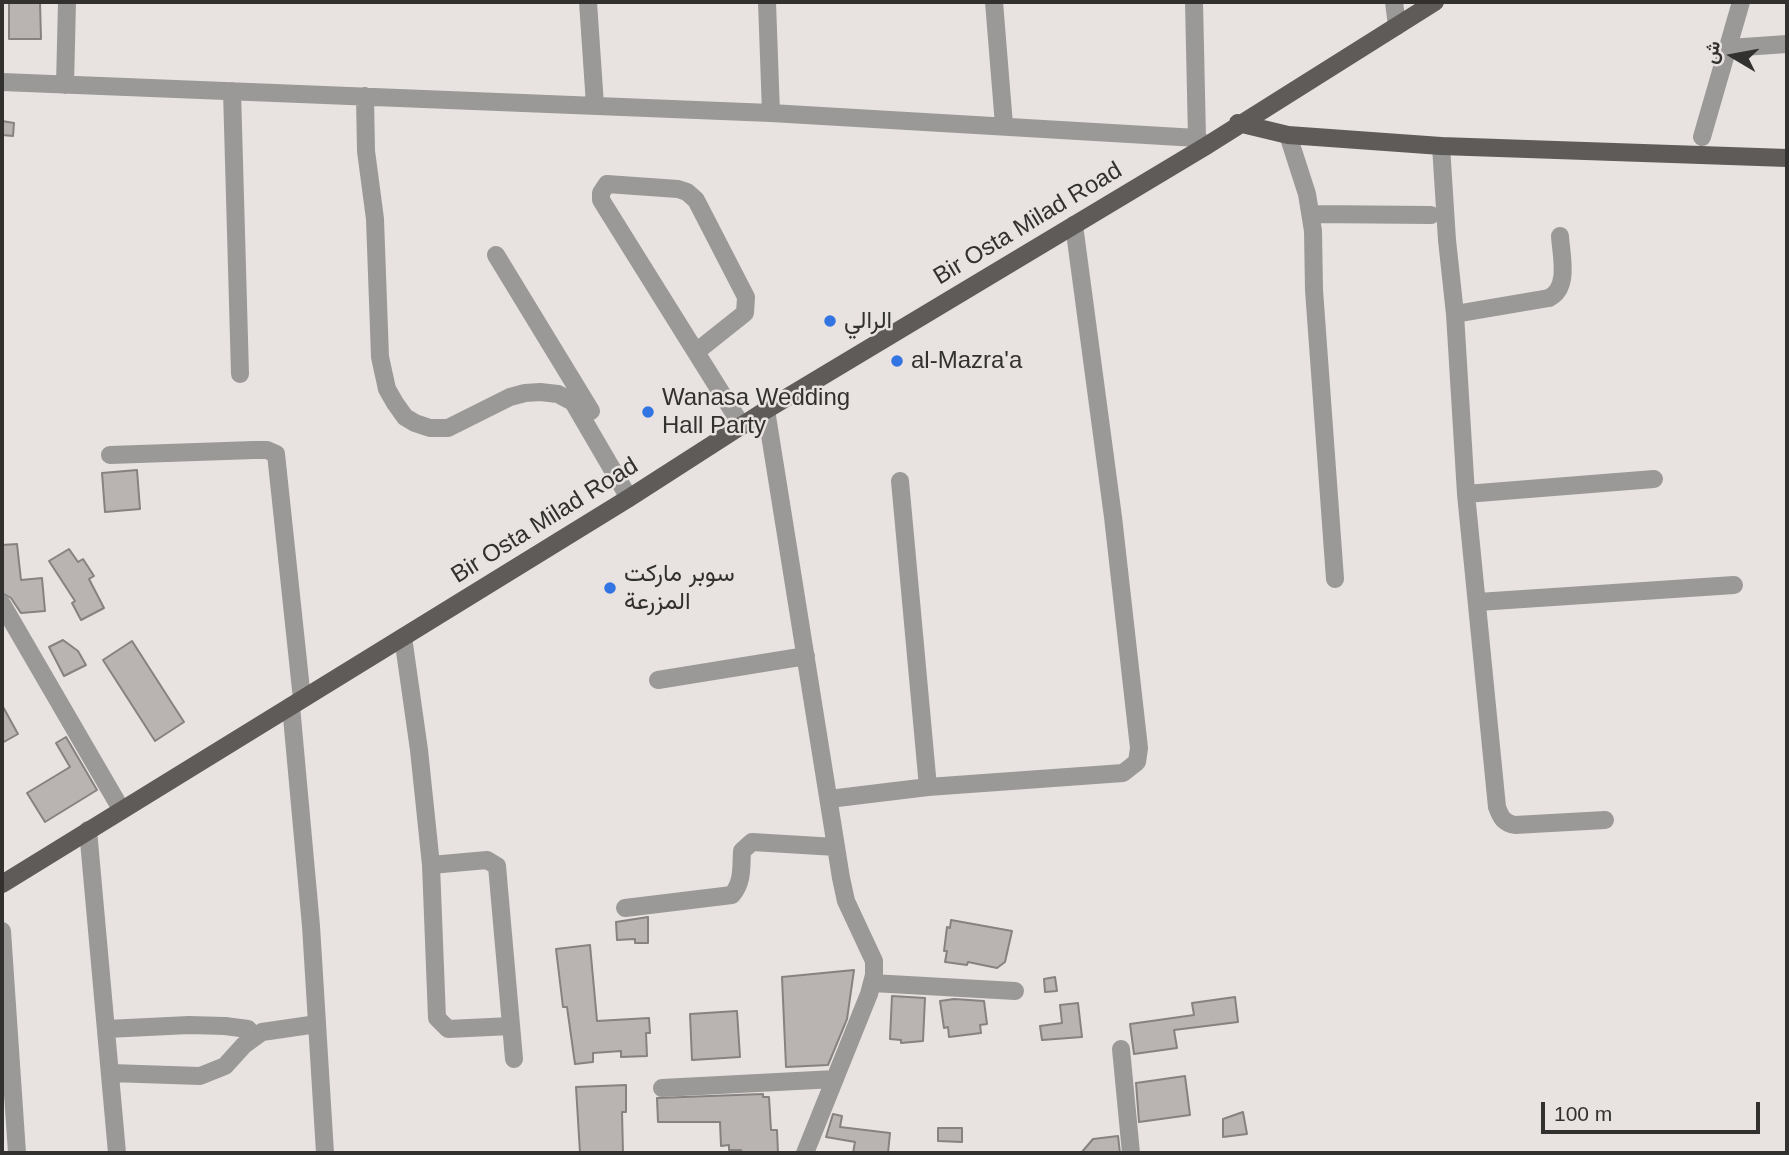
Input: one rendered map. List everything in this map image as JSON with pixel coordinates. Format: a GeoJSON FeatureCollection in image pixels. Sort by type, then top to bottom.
{"type":"FeatureCollection","features":[{"type":"Feature","properties":{"kind":"main road","name":"Bir Osta Milad Road"},"geometry":{"type":"LineString","coordinates":[[2,884],[629,498],[766,410],[1074,225],[1201,142],[1238,124],[1435,2]]}},
{"type":"Feature","properties":{"kind":"main road"},"geometry":{"type":"LineString","coordinates":[[1238,124],[1288,135],[1441,146],[1787,158]]}},
{"type":"Feature","properties":{"kind":"street"},"geometry":{"type":"LineString","coordinates":[[65,85],[67,2]]}},
{"type":"Feature","properties":{"kind":"street"},"geometry":{"type":"LineString","coordinates":[[588,2],[595,105]]}},
{"type":"Feature","properties":{"kind":"street"},"geometry":{"type":"LineString","coordinates":[[767,2],[771,113]]}},
{"type":"Feature","properties":{"kind":"street"},"geometry":{"type":"LineString","coordinates":[[994,2],[1004,125]]}},
{"type":"Feature","properties":{"kind":"street"},"geometry":{"type":"LineString","coordinates":[[2,82],[771,113],[1004,125],[1201,142],[1194,2]]}},
{"type":"Feature","properties":{"kind":"street"},"geometry":{"type":"LineString","coordinates":[[1394,2],[1397,26]]}},
{"type":"Feature","properties":{"kind":"street"},"geometry":{"type":"LineString","coordinates":[[1702,136],[1741,2]]}},
{"type":"Feature","properties":{"kind":"street"},"geometry":{"type":"LineString","coordinates":[[1729,48],[1787,44]]}},
{"type":"Feature","properties":{"kind":"street"},"geometry":{"type":"LineString","coordinates":[[232,91],[240,374]]}},
{"type":"Feature","properties":{"kind":"street"},"geometry":{"type":"LineString","coordinates":[[365,96],[366,151],[375,219],[380,357],[387,389],[395,403],[405,417],[415,423],[430,428],[448,428],[510,397],[540,392],[558,394],[573,402],[629,498]]}},
{"type":"Feature","properties":{"kind":"street"},"geometry":{"type":"LineString","coordinates":[[1288,135],[1311,214],[1335,579]]}},
{"type":"Feature","properties":{"kind":"street"},"geometry":{"type":"LineString","coordinates":[[1441,146],[1466,494],[1497,807],[1500,818],[1507,824],[1515,825],[1605,820]]}},
{"type":"Feature","properties":{"kind":"street"},"geometry":{"type":"LineString","coordinates":[[696,352],[745,313],[746,297],[696,200],[687,192],[678,189],[607,184],[601,193],[601,200],[742,426]]}},
{"type":"Feature","properties":{"kind":"street"},"geometry":{"type":"LineString","coordinates":[[1311,214],[1431,215]]}},
{"type":"Feature","properties":{"kind":"street"},"geometry":{"type":"LineString","coordinates":[[829,799],[928,787],[1123,773],[1137,761],[1139,748],[1113,517],[1074,225]]}},
{"type":"Feature","properties":{"kind":"street"},"geometry":{"type":"LineString","coordinates":[[1455,314],[1556,295],[1561,288],[1562,279],[1560,236]]}},
{"type":"Feature","properties":{"kind":"street"},"geometry":{"type":"LineString","coordinates":[[496,255],[604,433],[610,451],[609,463]]}},
{"type":"Feature","properties":{"kind":"street"},"geometry":{"type":"LineString","coordinates":[[766,410],[846,901],[874,961],[872,983],[805,1153]]}},
{"type":"Feature","properties":{"kind":"street"},"geometry":{"type":"LineString","coordinates":[[110,455],[254,450],[267,450],[276,454],[297,702],[325,1153]]}},
{"type":"Feature","properties":{"kind":"street"},"geometry":{"type":"LineString","coordinates":[[1466,494],[1654,479]]}},
{"type":"Feature","properties":{"kind":"street"},"geometry":{"type":"LineString","coordinates":[[900,481],[928,787]]}},
{"type":"Feature","properties":{"kind":"street"},"geometry":{"type":"LineString","coordinates":[[1478,602],[1734,585]]}},
{"type":"Feature","properties":{"kind":"street"},"geometry":{"type":"LineString","coordinates":[[2,604],[121,809]]}},
{"type":"Feature","properties":{"kind":"street"},"geometry":{"type":"LineString","coordinates":[[403,638],[432,865],[437,1018],[448,1029],[511,1026]]}},
{"type":"Feature","properties":{"kind":"street"},"geometry":{"type":"LineString","coordinates":[[658,680],[806,656]]}},
{"type":"Feature","properties":{"kind":"street"},"geometry":{"type":"LineString","coordinates":[[89,830],[117,1153]]}},
{"type":"Feature","properties":{"kind":"street"},"geometry":{"type":"LineString","coordinates":[[625,908],[732,895],[741,878],[742,851],[752,842],[836,848]]}},
{"type":"Feature","properties":{"kind":"street"},"geometry":{"type":"LineString","coordinates":[[432,865],[487,860],[497,866],[514,1059]]}},
{"type":"Feature","properties":{"kind":"street"},"geometry":{"type":"LineString","coordinates":[[2,931],[17,1153]]}},
{"type":"Feature","properties":{"kind":"street"},"geometry":{"type":"LineString","coordinates":[[872,983],[1015,991]]}},
{"type":"Feature","properties":{"kind":"street"},"geometry":{"type":"LineString","coordinates":[[111,1073],[200,1076],[225,1066],[254,1036],[262,1032],[317,1024]]}},
{"type":"Feature","properties":{"kind":"street"},"geometry":{"type":"LineString","coordinates":[[107,1029],[225,1026],[248,1029],[254,1036]]}},
{"type":"Feature","properties":{"kind":"street"},"geometry":{"type":"LineString","coordinates":[[1121,1049],[1130,1153]]}},
{"type":"Feature","properties":{"kind":"street"},"geometry":{"type":"LineString","coordinates":[[662,1088],[835,1079]]}},
{"type":"Feature","properties":{"kind":"building"},"geometry":{"type":"Polygon","coordinates":[[[9,2],[40,2],[41,39],[9,39],[9,2]]]}},
{"type":"Feature","properties":{"kind":"building"},"geometry":{"type":"Polygon","coordinates":[[[2,121],[14,123],[13,136],[2,135],[2,121]]]}},
{"type":"Feature","properties":{"kind":"building"},"geometry":{"type":"Polygon","coordinates":[[[137,470],[140,509],[105,512],[102,473],[137,470]]]}},
{"type":"Feature","properties":{"kind":"building"},"geometry":{"type":"Polygon","coordinates":[[[17,544],[21,580],[42,578],[45,611],[21,613],[11,598],[2,593],[2,545],[17,544]]]}},
{"type":"Feature","properties":{"kind":"building"},"geometry":{"type":"Polygon","coordinates":[[[69,549],[78,562],[83,559],[94,576],[89,579],[104,608],[81,620],[72,603],[75,601],[49,561],[69,549]]]}},
{"type":"Feature","properties":{"kind":"building"},"geometry":{"type":"Polygon","coordinates":[[[63,640],[78,651],[86,665],[64,676],[49,647],[63,640]]]}},
{"type":"Feature","properties":{"kind":"building"},"geometry":{"type":"Polygon","coordinates":[[[132,641],[184,722],[155,741],[103,660],[132,641]]]}},
{"type":"Feature","properties":{"kind":"building"},"geometry":{"type":"Polygon","coordinates":[[[2,705],[18,734],[2,743],[2,705]]]}},
{"type":"Feature","properties":{"kind":"building"},"geometry":{"type":"Polygon","coordinates":[[[66,737],[97,790],[45,822],[27,793],[70,767],[56,743],[66,737]]]}},
{"type":"Feature","properties":{"kind":"building"},"geometry":{"type":"Polygon","coordinates":[[[648,917],[648,943],[635,943],[635,939],[617,940],[616,922],[648,917]]]}},
{"type":"Feature","properties":{"kind":"building"},"geometry":{"type":"Polygon","coordinates":[[[951,920],[1012,931],[1005,962],[997,968],[968,962],[967,965],[945,962],[947,927],[950,928],[951,920]]]}},
{"type":"Feature","properties":{"kind":"building"},"geometry":{"type":"Polygon","coordinates":[[[590,945],[597,1021],[649,1018],[650,1033],[646,1033],[647,1056],[621,1057],[621,1051],[593,1053],[593,1062],[575,1064],[567,1007],[563,1007],[556,949],[590,945]]]}},
{"type":"Feature","properties":{"kind":"building"},"geometry":{"type":"Polygon","coordinates":[[[854,970],[847,1019],[828,1065],[786,1067],[782,977],[854,970]]]}},
{"type":"Feature","properties":{"kind":"building"},"geometry":{"type":"Polygon","coordinates":[[[1055,977],[1057,991],[1045,992],[1044,979],[1055,977]]]}},
{"type":"Feature","properties":{"kind":"building"},"geometry":{"type":"Polygon","coordinates":[[[892,996],[925,998],[923,1041],[901,1043],[901,1040],[890,1039],[892,996]]]}},
{"type":"Feature","properties":{"kind":"building"},"geometry":{"type":"Polygon","coordinates":[[[1235,997],[1238,1022],[1174,1030],[1177,1048],[1134,1054],[1130,1024],[1194,1015],[1192,1003],[1235,997]]]}},
{"type":"Feature","properties":{"kind":"building"},"geometry":{"type":"Polygon","coordinates":[[[940,1001],[984,1001],[987,1024],[980,1025],[981,1033],[949,1037],[948,1027],[944,1028],[940,1001]]]}},
{"type":"Feature","properties":{"kind":"building"},"geometry":{"type":"Polygon","coordinates":[[[1078,1003],[1082,1037],[1042,1040],[1040,1026],[1062,1023],[1060,1005],[1078,1003]]]}},
{"type":"Feature","properties":{"kind":"building"},"geometry":{"type":"Polygon","coordinates":[[[737,1011],[740,1057],[692,1060],[690,1014],[737,1011]]]}},
{"type":"Feature","properties":{"kind":"building"},"geometry":{"type":"Polygon","coordinates":[[[1185,1076],[1190,1115],[1139,1122],[1136,1083],[1185,1076]]]}},
{"type":"Feature","properties":{"kind":"building"},"geometry":{"type":"Polygon","coordinates":[[[626,1085],[626,1112],[622,1112],[623,1153],[580,1153],[576,1087],[626,1085]]]}},
{"type":"Feature","properties":{"kind":"building"},"geometry":{"type":"Polygon","coordinates":[[[763,1094],[763,1097],[769,1097],[771,1130],[777,1130],[778,1153],[742,1153],[741,1150],[729,1150],[729,1145],[721,1146],[720,1122],[658,1122],[657,1098],[763,1094]]]}},
{"type":"Feature","properties":{"kind":"building"},"geometry":{"type":"Polygon","coordinates":[[[1243,1112],[1247,1134],[1223,1137],[1223,1119],[1243,1112]]]}},
{"type":"Feature","properties":{"kind":"building"},"geometry":{"type":"Polygon","coordinates":[[[833,1114],[842,1116],[840,1127],[890,1133],[888,1153],[853,1153],[855,1142],[826,1137],[833,1114]]]}},
{"type":"Feature","properties":{"kind":"building"},"geometry":{"type":"Polygon","coordinates":[[[938,1128],[962,1128],[962,1142],[938,1141],[938,1128]]]}},
{"type":"Feature","properties":{"kind":"building"},"geometry":{"type":"Polygon","coordinates":[[[1118,1136],[1120,1153],[1081,1153],[1093,1139],[1118,1136]]]}},
{"type":"Feature","properties":{"kind":"place","name":"الرالي"},"geometry":{"type":"Point","coordinates":[830,321]}},
{"type":"Feature","properties":{"kind":"place","name":"al-Mazra'a"},"geometry":{"type":"Point","coordinates":[897,361]}},
{"type":"Feature","properties":{"kind":"place","name":"Wanasa Wedding Hall Party"},"geometry":{"type":"Point","coordinates":[648,412]}},
{"type":"Feature","properties":{"kind":"place","name":"سوبر ماركت المزرعة"},"geometry":{"type":"Point","coordinates":[610,588]}}]}
